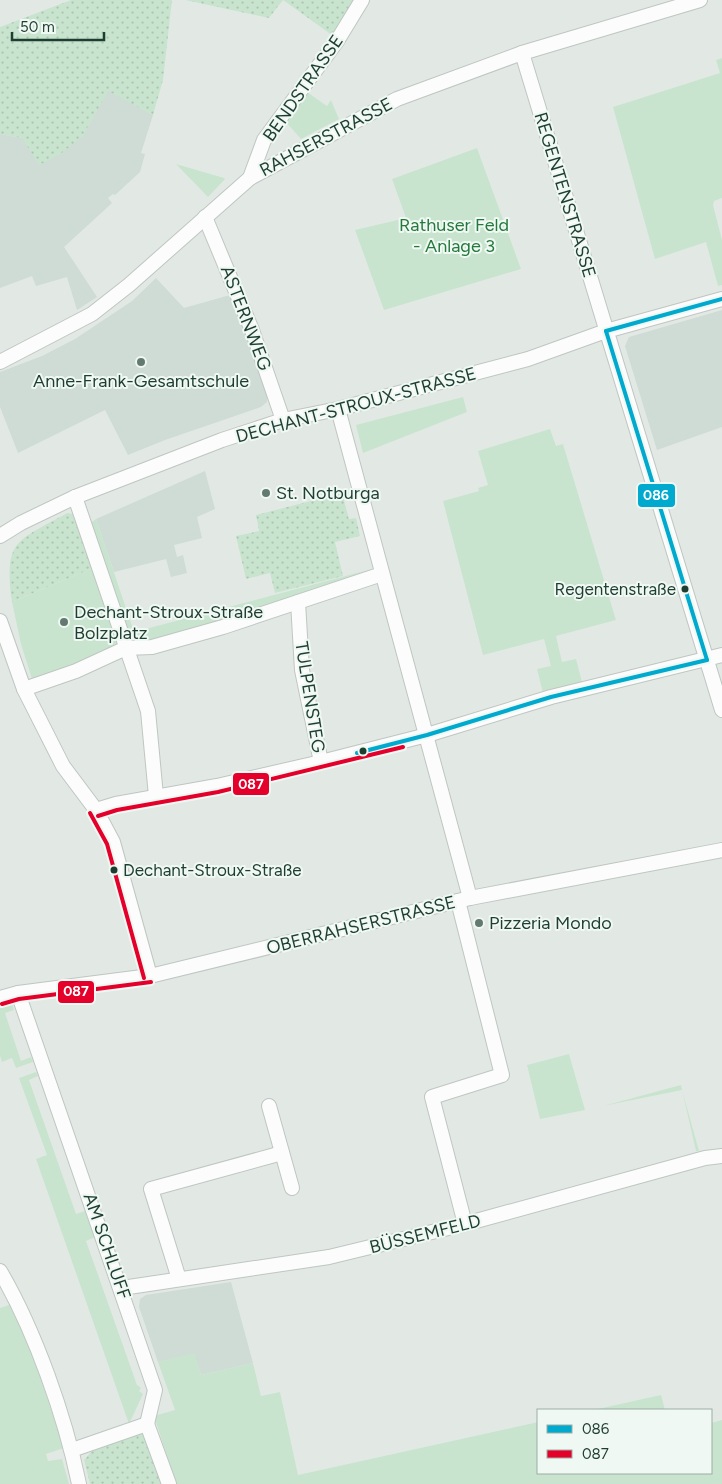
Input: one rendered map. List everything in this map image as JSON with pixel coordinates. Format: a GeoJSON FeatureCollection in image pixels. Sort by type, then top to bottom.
{"type":"FeatureCollection","features":[{"type":"Feature","properties":{"kind":"street","name":"BENDSTRASSE"},"geometry":{"type":"LineString","coordinates":[[250,178],[264,140],[337,41],[362,0]]}},
{"type":"Feature","properties":{"kind":"street","name":"RAHSERSTRASSE"},"geometry":{"type":"LineString","coordinates":[[0,362],[92,314],[129,285],[250,178],[397,99],[522,53],[700,0]]}},
{"type":"Feature","properties":{"kind":"street","name":"REGENTENSTRASSE"},"geometry":{"type":"LineString","coordinates":[[522,53],[722,710]]}},
{"type":"Feature","properties":{"kind":"street","name":"ASTERNWEG"},"geometry":{"type":"LineString","coordinates":[[205,217],[252,330],[283,420]]}},
{"type":"Feature","properties":{"kind":"street","name":"DECHANT-STROUX-STRASSE"},"geometry":{"type":"LineString","coordinates":[[0,536],[21,523],[75,497],[222,440],[283,420],[338,410],[528,359],[606,331],[722,299]]}},
{"type":"Feature","properties":{"kind":"street"},"geometry":{"type":"LineString","coordinates":[[338,410],[427,735],[502,1075],[432,1097],[465,1224]]}},
{"type":"Feature","properties":{"kind":"street"},"geometry":{"type":"LineString","coordinates":[[75,497],[148,711],[156,796]]}},
{"type":"Feature","properties":{"kind":"street"},"geometry":{"type":"LineString","coordinates":[[24,689],[76,671],[126,648],[152,647],[223,627],[382,574]]}},
{"type":"Feature","properties":{"kind":"street","name":"TULPENSTEG"},"geometry":{"type":"LineString","coordinates":[[298,602],[302,670],[321,762]]}},
{"type":"Feature","properties":{"kind":"street"},"geometry":{"type":"LineString","coordinates":[[0,621],[24,689],[63,766],[96,810],[113,842],[150,976]]}},
{"type":"Feature","properties":{"kind":"street"},"geometry":{"type":"LineString","coordinates":[[96,810],[156,796],[217,786],[321,762],[427,735],[551,697],[722,655]]}},
{"type":"Feature","properties":{"kind":"street","name":"OBERRAHSERSTRASSE"},"geometry":{"type":"LineString","coordinates":[[0,998],[18,993],[150,976],[464,899],[722,850]]}},
{"type":"Feature","properties":{"kind":"street","name":"AM SCHLUFF"},"geometry":{"type":"LineString","coordinates":[[18,993],[156,1390],[147,1424]]}},
{"type":"Feature","properties":{"kind":"street"},"geometry":{"type":"LineString","coordinates":[[269,1106],[292,1188]]}},
{"type":"Feature","properties":{"kind":"street"},"geometry":{"type":"LineString","coordinates":[[178,1279],[151,1188],[282,1153]]}},
{"type":"Feature","properties":{"kind":"street","name":"BÜSSEMFELD"},"geometry":{"type":"LineString","coordinates":[[122,1288],[329,1257],[465,1224],[705,1158],[722,1156]]}},
{"type":"Feature","properties":{"kind":"street"},"geometry":{"type":"LineString","coordinates":[[0,1271],[20,1306],[72,1450],[79,1484]]}},
{"type":"Feature","properties":{"kind":"street"},"geometry":{"type":"LineString","coordinates":[[72,1450],[147,1424],[169,1484]]}},
{"type":"Feature","properties":{"kind":"shaded area"},"geometry":{"type":"Polygon","coordinates":[[[108,90],[153,115],[141,153],[145,154],[140,172],[115,195],[113,194],[108,198],[112,203],[64,247],[97,297],[77,310],[67,277],[36,286],[32,276],[0,288],[0,134],[22,138],[82,137],[108,90]]]}},
{"type":"Feature","properties":{"kind":"shaded area","name":"Anne-Frank-Gesamtschule"},"geometry":{"type":"Polygon","coordinates":[[[156,278],[184,308],[230,295],[259,369],[267,395],[267,402],[261,407],[165,440],[128,455],[105,410],[18,453],[0,407],[0,372],[42,356],[75,339],[132,301],[156,278]]]}},
{"type":"Feature","properties":{"kind":"shaded area"},"geometry":{"type":"Polygon","coordinates":[[[722,310],[722,427],[657,450],[625,346],[629,337],[722,310]]]}},
{"type":"Feature","properties":{"kind":"shaded area"},"geometry":{"type":"Polygon","coordinates":[[[205,471],[215,509],[197,517],[202,538],[174,545],[177,557],[183,555],[187,573],[171,577],[166,559],[114,572],[96,519],[205,471]]]}},
{"type":"Feature","properties":{"kind":"shaded area"},"geometry":{"type":"Polygon","coordinates":[[[231,1282],[253,1363],[201,1375],[194,1354],[158,1362],[139,1307],[140,1299],[146,1295],[231,1282]]]}},
{"type":"Feature","properties":{"kind":"green space"},"geometry":{"type":"Polygon","coordinates":[[[71,0],[172,0],[163,80],[153,115],[108,91],[82,137],[59,155],[39,165],[22,138],[0,134],[0,27],[71,0]]]}},
{"type":"Feature","properties":{"kind":"green space"},"geometry":{"type":"Polygon","coordinates":[[[185,0],[283,0],[269,18],[185,0]]]}},
{"type":"Feature","properties":{"kind":"green space"},"geometry":{"type":"Polygon","coordinates":[[[283,0],[359,0],[336,38],[283,0]]]}},
{"type":"Feature","properties":{"kind":"green space"},"geometry":{"type":"Polygon","coordinates":[[[722,58],[722,198],[714,201],[713,205],[722,240],[722,285],[718,286],[706,242],[655,259],[613,107],[720,73],[716,60],[722,58]]]}},
{"type":"Feature","properties":{"kind":"green space"},"geometry":{"type":"Polygon","coordinates":[[[307,92],[327,106],[331,100],[339,119],[301,139],[286,122],[307,92]]]}},
{"type":"Feature","properties":{"kind":"green space","name":"Rathuser Feld - Anlage 3"},"geometry":{"type":"Polygon","coordinates":[[[477,148],[521,269],[384,310],[355,230],[406,218],[392,179],[477,148]]]}},
{"type":"Feature","properties":{"kind":"green space"},"geometry":{"type":"Polygon","coordinates":[[[176,164],[224,178],[225,179],[208,197],[176,164]]]}},
{"type":"Feature","properties":{"kind":"green space"},"geometry":{"type":"Polygon","coordinates":[[[463,397],[467,412],[363,453],[356,425],[463,397]]]}},
{"type":"Feature","properties":{"kind":"green space"},"geometry":{"type":"Polygon","coordinates":[[[550,429],[556,446],[563,444],[616,620],[556,636],[562,662],[576,659],[582,682],[543,693],[537,669],[551,666],[544,639],[483,655],[443,501],[479,491],[478,488],[488,485],[478,451],[550,429]]]}},
{"type":"Feature","properties":{"kind":"green space"},"geometry":{"type":"Polygon","coordinates":[[[342,493],[349,519],[356,518],[360,536],[335,542],[343,576],[275,593],[270,573],[246,579],[236,536],[259,531],[256,515],[342,493]]]}},
{"type":"Feature","properties":{"kind":"green space"},"geometry":{"type":"Polygon","coordinates":[[[67,513],[74,514],[93,568],[12,602],[10,566],[12,554],[17,545],[25,537],[67,513]]]}},
{"type":"Feature","properties":{"kind":"green space"},"geometry":{"type":"Polygon","coordinates":[[[96,519],[134,632],[372,569],[372,572],[151,643],[137,642],[126,633],[89,524],[96,519]]]}},
{"type":"Feature","properties":{"kind":"green space","name":"Dechant-Stroux-Straße Bolzplatz"},"geometry":{"type":"Polygon","coordinates":[[[93,568],[117,633],[116,643],[107,652],[36,681],[32,679],[21,644],[12,602],[93,568]]]}},
{"type":"Feature","properties":{"kind":"green space"},"geometry":{"type":"Polygon","coordinates":[[[12,1004],[14,1010],[5,1013],[21,1061],[31,1057],[33,1062],[16,1068],[12,1058],[2,1062],[0,1056],[0,1008],[12,1004]]]}},
{"type":"Feature","properties":{"kind":"green space"},"geometry":{"type":"Polygon","coordinates":[[[569,1054],[585,1110],[540,1119],[527,1065],[569,1054]]]}},
{"type":"Feature","properties":{"kind":"green space"},"geometry":{"type":"Polygon","coordinates":[[[36,1072],[38,1076],[29,1080],[76,1214],[85,1211],[95,1237],[86,1241],[137,1385],[141,1388],[139,1391],[143,1394],[129,1424],[36,1159],[47,1155],[19,1078],[36,1072]]]}},
{"type":"Feature","properties":{"kind":"green space"},"geometry":{"type":"Polygon","coordinates":[[[681,1085],[682,1090],[603,1106],[681,1085]]]}},
{"type":"Feature","properties":{"kind":"green space"},"geometry":{"type":"Polygon","coordinates":[[[682,1090],[699,1151],[696,1151],[682,1090]]]}},
{"type":"Feature","properties":{"kind":"green space"},"geometry":{"type":"Polygon","coordinates":[[[15,1303],[64,1448],[46,1454],[48,1461],[62,1459],[69,1484],[0,1484],[0,1308],[15,1303]]]}},
{"type":"Feature","properties":{"kind":"green space"},"geometry":{"type":"Polygon","coordinates":[[[194,1353],[201,1375],[253,1363],[261,1396],[280,1392],[298,1475],[537,1422],[537,1474],[712,1474],[712,1423],[722,1420],[722,1484],[176,1484],[154,1416],[175,1410],[158,1362],[194,1353]]]}},
{"type":"Feature","properties":{"kind":"green space"},"geometry":{"type":"Polygon","coordinates":[[[661,1395],[665,1409],[598,1409],[661,1395]]]}},
{"type":"Feature","properties":{"kind":"green space"},"geometry":{"type":"Polygon","coordinates":[[[142,1429],[162,1484],[90,1484],[84,1460],[94,1449],[142,1429]]]}},
{"type":"Feature","properties":{"kind":"transit line","name":"086"},"geometry":{"type":"LineString","coordinates":[[606,331],[722,299]]}},
{"type":"Feature","properties":{"kind":"transit line","name":"086"},"geometry":{"type":"LineString","coordinates":[[606,331],[707,660]]}},
{"type":"Feature","properties":{"kind":"transit line","name":"086"},"geometry":{"type":"LineString","coordinates":[[357,753],[427,735],[551,697],[707,660]]}},
{"type":"Feature","properties":{"kind":"transit line","name":"087"},"geometry":{"type":"LineString","coordinates":[[98,816],[117,810],[218,792],[403,747]]}},
{"type":"Feature","properties":{"kind":"transit line","name":"087"},"geometry":{"type":"LineString","coordinates":[[90,813],[107,844],[144,978]]}},
{"type":"Feature","properties":{"kind":"transit line","name":"087"},"geometry":{"type":"LineString","coordinates":[[2,1004],[19,999],[151,982]]}},
{"type":"Feature","properties":{"kind":"place","name":"Anne-Frank-Gesamtschule"},"geometry":{"type":"Point","coordinates":[141,362]}},
{"type":"Feature","properties":{"kind":"place","name":"St. Notburga"},"geometry":{"type":"Point","coordinates":[266,493]}},
{"type":"Feature","properties":{"kind":"place","name":"Regentenstraße"},"geometry":{"type":"Point","coordinates":[685,589]}},
{"type":"Feature","properties":{"kind":"place","name":"Dechant-Stroux-Straße Bolzplatz"},"geometry":{"type":"Point","coordinates":[64,622]}},
{"type":"Feature","properties":{"kind":"place","name":"Dechant-Stroux-Straße"},"geometry":{"type":"Point","coordinates":[114,870]}},
{"type":"Feature","properties":{"kind":"place","name":"Pizzeria Mondo"},"geometry":{"type":"Point","coordinates":[479,923]}}]}
